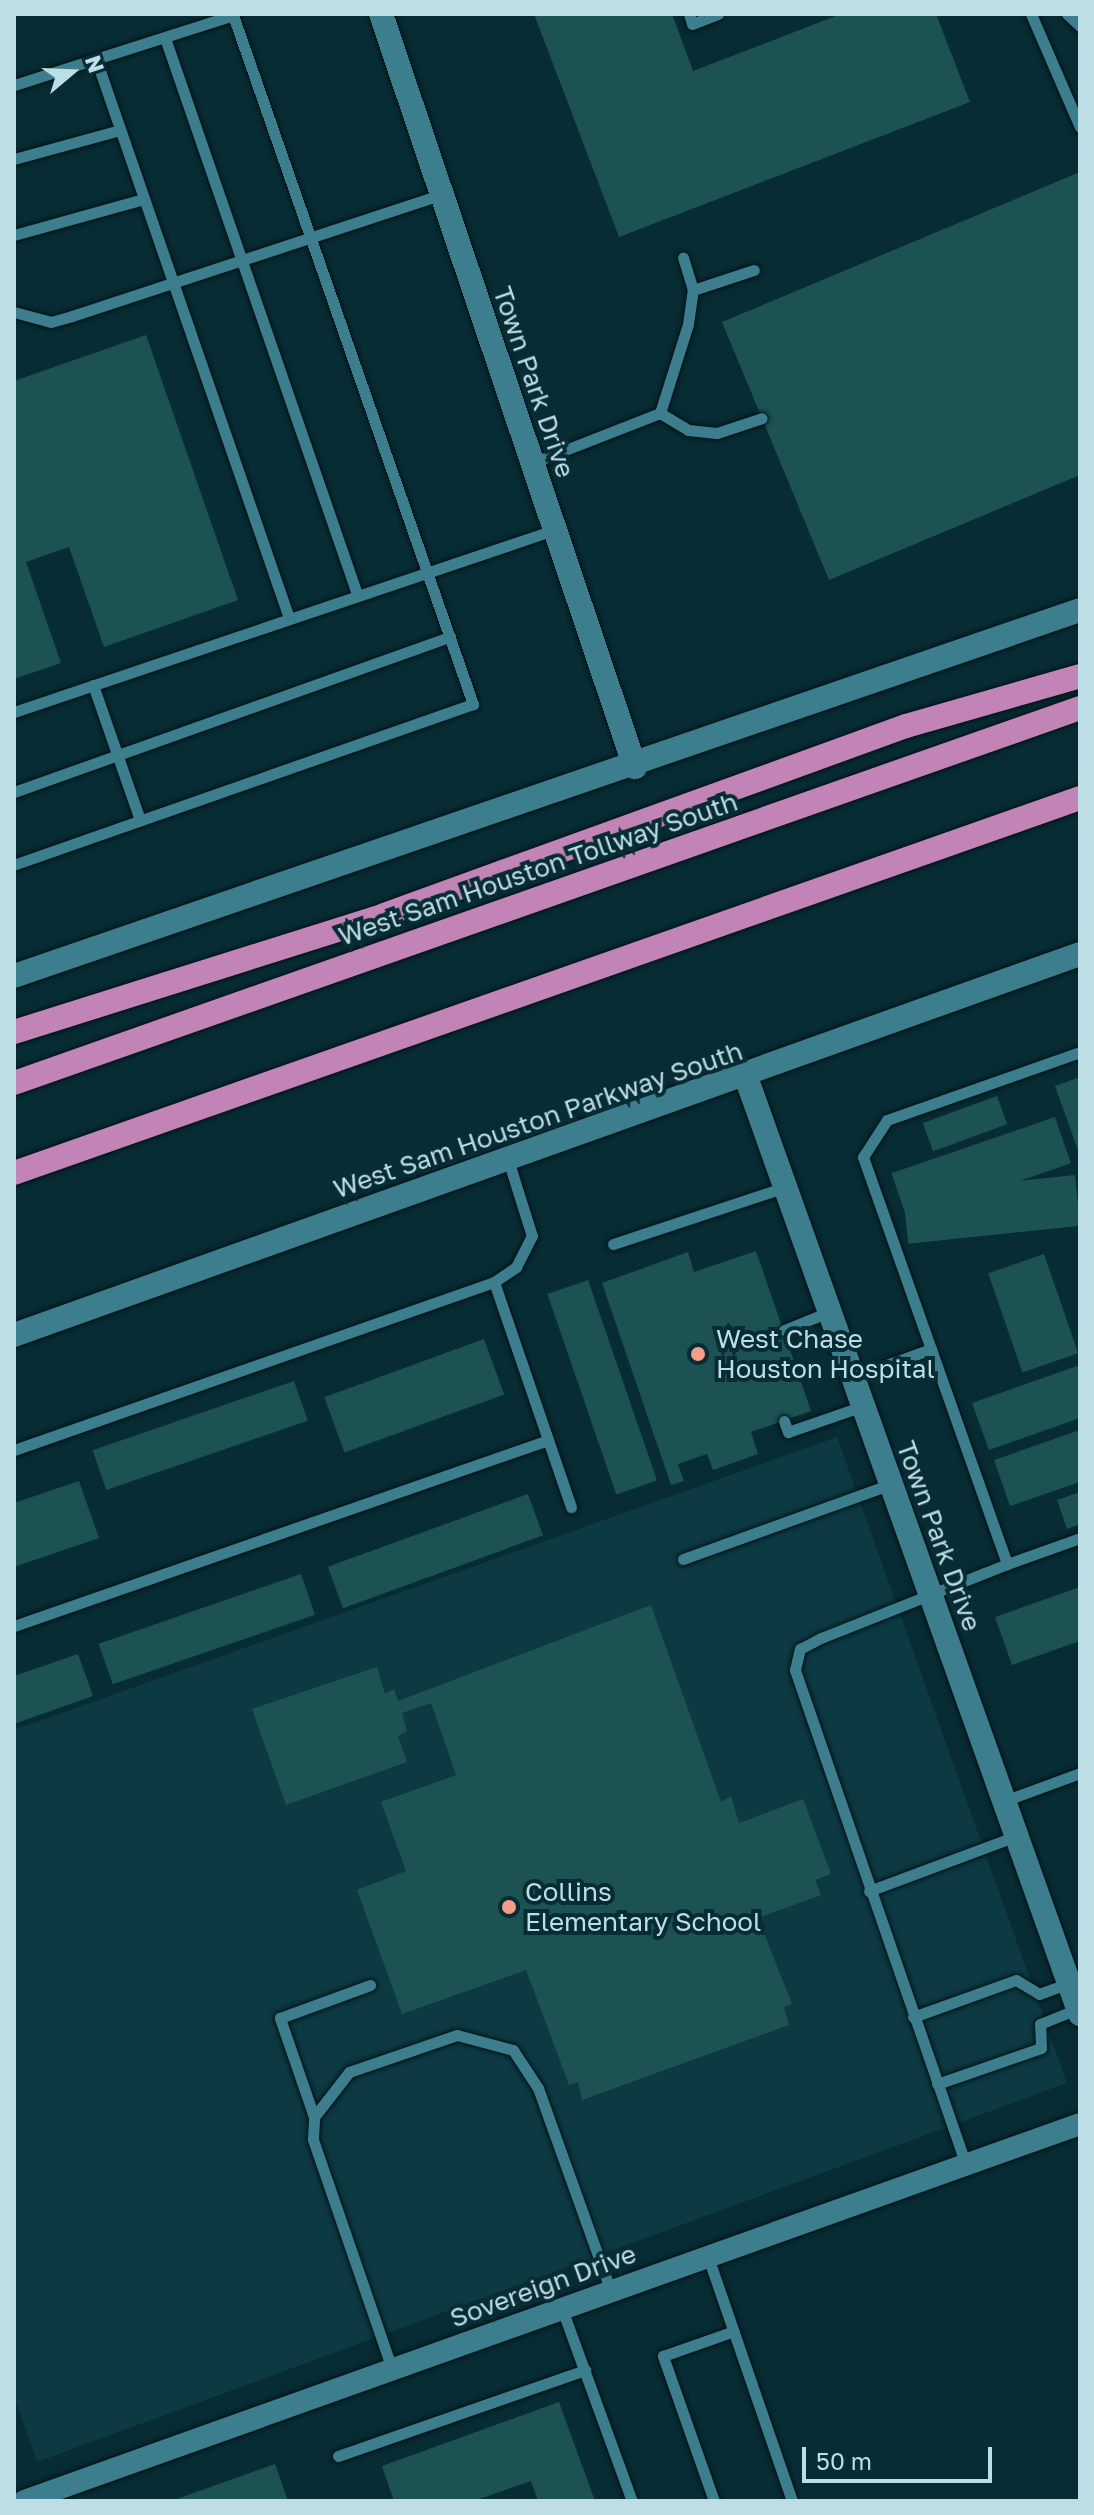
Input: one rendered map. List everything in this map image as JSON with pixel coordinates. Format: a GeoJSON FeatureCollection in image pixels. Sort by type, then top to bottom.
{"type":"FeatureCollection","features":[{"type":"Feature","properties":{"kind":"highway"},"geometry":{"type":"LineString","coordinates":[[14,1032],[384,915],[906,726],[1080,676]]}},
{"type":"Feature","properties":{"kind":"highway","name":"West Sam Houston Tollway South"},"geometry":{"type":"LineString","coordinates":[[14,1083],[1080,708]]}},
{"type":"Feature","properties":{"kind":"highway"},"geometry":{"type":"LineString","coordinates":[[14,1173],[1080,798]]}},
{"type":"Feature","properties":{"kind":"main road","name":"Town Park Drive"},"geometry":{"type":"LineString","coordinates":[[381,14],[635,767]]}},
{"type":"Feature","properties":{"kind":"main road"},"geometry":{"type":"LineString","coordinates":[[14,976],[635,767],[1080,610]]}},
{"type":"Feature","properties":{"kind":"main road","name":"West Sam Houston Parkway South"},"geometry":{"type":"LineString","coordinates":[[14,1335],[746,1077],[1080,954]]}},
{"type":"Feature","properties":{"kind":"main road","name":"Town Park Drive"},"geometry":{"type":"LineString","coordinates":[[746,1077],[1079,2011]]}},
{"type":"Feature","properties":{"kind":"street","name":"Sovereign Drive"},"geometry":{"type":"LineString","coordinates":[[24,2501],[1080,2124]]}},
{"type":"Feature","properties":{"kind":"lane"},"geometry":{"type":"LineString","coordinates":[[689,14],[692,24],[718,14]]}},
{"type":"Feature","properties":{"kind":"lane"},"geometry":{"type":"LineString","coordinates":[[1031,14],[1080,127]]}},
{"type":"Feature","properties":{"kind":"lane"},"geometry":{"type":"LineString","coordinates":[[1067,14],[1080,26]]}},
{"type":"Feature","properties":{"kind":"lane"},"geometry":{"type":"LineString","coordinates":[[14,85],[97,62],[233,15],[473,704],[14,865]]}},
{"type":"Feature","properties":{"kind":"lane"},"geometry":{"type":"LineString","coordinates":[[165,38],[357,594]]}},
{"type":"Feature","properties":{"kind":"lane"},"geometry":{"type":"LineString","coordinates":[[97,62],[289,618]]}},
{"type":"Feature","properties":{"kind":"lane"},"geometry":{"type":"LineString","coordinates":[[14,159],[120,130]]}},
{"type":"Feature","properties":{"kind":"lane"},"geometry":{"type":"LineString","coordinates":[[14,312],[51,322],[242,259],[311,240],[441,195]]}},
{"type":"Feature","properties":{"kind":"lane"},"geometry":{"type":"LineString","coordinates":[[14,235],[144,199]]}},
{"type":"Feature","properties":{"kind":"lane"},"geometry":{"type":"LineString","coordinates":[[660,413],[693,290],[683,258]]}},
{"type":"Feature","properties":{"kind":"lane"},"geometry":{"type":"LineString","coordinates":[[693,290],[754,270]]}},
{"type":"Feature","properties":{"kind":"lane"},"geometry":{"type":"LineString","coordinates":[[532,463],[660,413]]}},
{"type":"Feature","properties":{"kind":"lane"},"geometry":{"type":"LineString","coordinates":[[660,413],[688,430],[717,433],[762,418]]}},
{"type":"Feature","properties":{"kind":"lane"},"geometry":{"type":"LineString","coordinates":[[14,712],[554,530]]}},
{"type":"Feature","properties":{"kind":"lane"},"geometry":{"type":"LineString","coordinates":[[14,792],[450,637]]}},
{"type":"Feature","properties":{"kind":"lane"},"geometry":{"type":"LineString","coordinates":[[93,685],[140,820]]}},
{"type":"Feature","properties":{"kind":"lane"},"geometry":{"type":"LineString","coordinates":[[1007,1564],[863,1157],[866,1145],[887,1120],[1080,1052]]}},
{"type":"Feature","properties":{"kind":"lane"},"geometry":{"type":"LineString","coordinates":[[14,1450],[494,1282],[516,1267],[532,1236],[508,1160]]}},
{"type":"Feature","properties":{"kind":"lane"},"geometry":{"type":"LineString","coordinates":[[613,1244],[785,1187]]}},
{"type":"Feature","properties":{"kind":"lane"},"geometry":{"type":"LineString","coordinates":[[494,1282],[571,1507]]}},
{"type":"Feature","properties":{"kind":"lane"},"geometry":{"type":"LineString","coordinates":[[784,1330],[829,1312]]}},
{"type":"Feature","properties":{"kind":"lane"},"geometry":{"type":"LineString","coordinates":[[853,1377],[931,1349]]}},
{"type":"Feature","properties":{"kind":"lane"},"geometry":{"type":"LineString","coordinates":[[784,1421],[788,1432],[863,1406]]}},
{"type":"Feature","properties":{"kind":"lane"},"geometry":{"type":"LineString","coordinates":[[14,1626],[548,1440]]}},
{"type":"Feature","properties":{"kind":"lane"},"geometry":{"type":"LineString","coordinates":[[683,1559],[891,1484]]}},
{"type":"Feature","properties":{"kind":"lane"},"geometry":{"type":"LineString","coordinates":[[966,2165],[795,1670],[800,1649],[929,1592],[1080,1538]]}},
{"type":"Feature","properties":{"kind":"lane"},"geometry":{"type":"LineString","coordinates":[[1004,1801],[1080,1773]]}},
{"type":"Feature","properties":{"kind":"lane"},"geometry":{"type":"LineString","coordinates":[[869,1891],[1016,1836]]}},
{"type":"Feature","properties":{"kind":"lane"},"geometry":{"type":"LineString","coordinates":[[913,2017],[1016,1980],[1039,1994],[1069,1983]]}},
{"type":"Feature","properties":{"kind":"lane"},"geometry":{"type":"LineString","coordinates":[[370,1985],[280,2018],[314,2117],[317,2152],[392,2369]]}},
{"type":"Feature","properties":{"kind":"lane"},"geometry":{"type":"LineString","coordinates":[[937,2084],[1041,2048],[1040,2024],[1079,2011]]}},
{"type":"Feature","properties":{"kind":"lane"},"geometry":{"type":"LineString","coordinates":[[314,2117],[349,2072],[457,2035],[513,2050],[538,2088],[611,2292]]}},
{"type":"Feature","properties":{"kind":"lane"},"geometry":{"type":"LineString","coordinates":[[708,2257],[792,2501]]}},
{"type":"Feature","properties":{"kind":"lane"},"geometry":{"type":"LineString","coordinates":[[562,2309],[632,2501]]}},
{"type":"Feature","properties":{"kind":"lane"},"geometry":{"type":"LineString","coordinates":[[714,2501],[663,2356],[734,2331]]}},
{"type":"Feature","properties":{"kind":"lane"},"geometry":{"type":"LineString","coordinates":[[338,2456],[585,2370]]}},
{"type":"Feature","properties":{"kind":"shaded area","name":"Collins Elementary School"},"geometry":{"type":"Polygon","coordinates":[[[837,1437],[1067,2083],[37,2462],[14,2396],[14,1730],[837,1437]]]}},
{"type":"Feature","properties":{"kind":"building"},"geometry":{"type":"Polygon","coordinates":[[[534,14],[672,14],[693,71],[841,14],[936,14],[970,102],[619,237],[534,14]]]}},
{"type":"Feature","properties":{"kind":"building"},"geometry":{"type":"Polygon","coordinates":[[[1080,172],[1080,475],[829,580],[722,322],[1080,172]]]}},
{"type":"Feature","properties":{"kind":"building"},"geometry":{"type":"Polygon","coordinates":[[[146,335],[238,600],[104,647],[69,547],[26,562],[61,663],[14,679],[14,381],[146,335]]]}},
{"type":"Feature","properties":{"kind":"building"},"geometry":{"type":"Polygon","coordinates":[[[1080,1077],[1080,1156],[1055,1086],[1080,1077]]]}},
{"type":"Feature","properties":{"kind":"building"},"geometry":{"type":"Polygon","coordinates":[[[997,1096],[1007,1124],[933,1151],[923,1123],[997,1096]]]}},
{"type":"Feature","properties":{"kind":"building"},"geometry":{"type":"Polygon","coordinates":[[[1055,1117],[1071,1163],[907,1220],[891,1173],[1055,1117]]]}},
{"type":"Feature","properties":{"kind":"building"},"geometry":{"type":"Polygon","coordinates":[[[1075,1175],[1080,1226],[908,1244],[903,1193],[1075,1175]]]}},
{"type":"Feature","properties":{"kind":"building"},"geometry":{"type":"Polygon","coordinates":[[[756,1251],[811,1411],[751,1432],[758,1454],[713,1470],[707,1454],[678,1464],[684,1481],[671,1485],[602,1283],[688,1252],[694,1272],[756,1251]]]}},
{"type":"Feature","properties":{"kind":"building"},"geometry":{"type":"Polygon","coordinates":[[[1044,1254],[1078,1353],[1022,1372],[988,1273],[1044,1254]]]}},
{"type":"Feature","properties":{"kind":"building"},"geometry":{"type":"Polygon","coordinates":[[[588,1280],[657,1480],[616,1494],[547,1294],[588,1280]]]}},
{"type":"Feature","properties":{"kind":"building"},"geometry":{"type":"Polygon","coordinates":[[[484,1339],[504,1394],[344,1453],[324,1397],[484,1339]]]}},
{"type":"Feature","properties":{"kind":"building"},"geometry":{"type":"Polygon","coordinates":[[[1080,1365],[1080,1418],[989,1450],[972,1403],[1080,1365]]]}},
{"type":"Feature","properties":{"kind":"building"},"geometry":{"type":"Polygon","coordinates":[[[294,1381],[308,1421],[106,1490],[93,1450],[294,1381]]]}},
{"type":"Feature","properties":{"kind":"building"},"geometry":{"type":"Polygon","coordinates":[[[1080,1430],[1080,1482],[1010,1506],[994,1460],[1080,1430]]]}},
{"type":"Feature","properties":{"kind":"building"},"geometry":{"type":"Polygon","coordinates":[[[79,1481],[99,1538],[14,1567],[14,1503],[79,1481]]]}},
{"type":"Feature","properties":{"kind":"building"},"geometry":{"type":"Polygon","coordinates":[[[1080,1492],[1080,1524],[1067,1529],[1057,1500],[1080,1492]]]}},
{"type":"Feature","properties":{"kind":"building"},"geometry":{"type":"Polygon","coordinates":[[[528,1494],[543,1535],[343,1608],[328,1567],[528,1494]]]}},
{"type":"Feature","properties":{"kind":"building"},"geometry":{"type":"Polygon","coordinates":[[[301,1574],[315,1615],[113,1684],[99,1644],[301,1574]]]}},
{"type":"Feature","properties":{"kind":"building"},"geometry":{"type":"Polygon","coordinates":[[[1080,1587],[1080,1641],[1012,1665],[995,1617],[1080,1587]]]}},
{"type":"Feature","properties":{"kind":"building"},"geometry":{"type":"Polygon","coordinates":[[[651,1605],[721,1802],[731,1796],[739,1823],[803,1799],[831,1874],[815,1880],[821,1895],[758,1918],[792,2004],[784,2007],[789,2025],[582,2100],[578,2082],[569,2085],[526,1970],[402,2014],[357,1890],[406,1871],[381,1802],[456,1775],[431,1703],[402,1713],[407,1731],[398,1736],[407,1762],[286,1805],[252,1709],[377,1667],[385,1694],[394,1689],[398,1701],[651,1605]]]}},
{"type":"Feature","properties":{"kind":"building"},"geometry":{"type":"Polygon","coordinates":[[[78,1654],[93,1696],[14,1724],[14,1676],[78,1654]]]}},
{"type":"Feature","properties":{"kind":"building"},"geometry":{"type":"Polygon","coordinates":[[[559,2402],[595,2501],[538,2501],[531,2481],[474,2501],[394,2501],[382,2466],[559,2402]]]}},
{"type":"Feature","properties":{"kind":"building"},"geometry":{"type":"Polygon","coordinates":[[[275,2464],[288,2501],[171,2501],[275,2464]]]}},
{"type":"Feature","properties":{"kind":"place","name":"West Chase Houston Hospital"},"geometry":{"type":"Point","coordinates":[698,1354]}},
{"type":"Feature","properties":{"kind":"place","name":"Collins Elementary School"},"geometry":{"type":"Point","coordinates":[509,1907]}}]}
